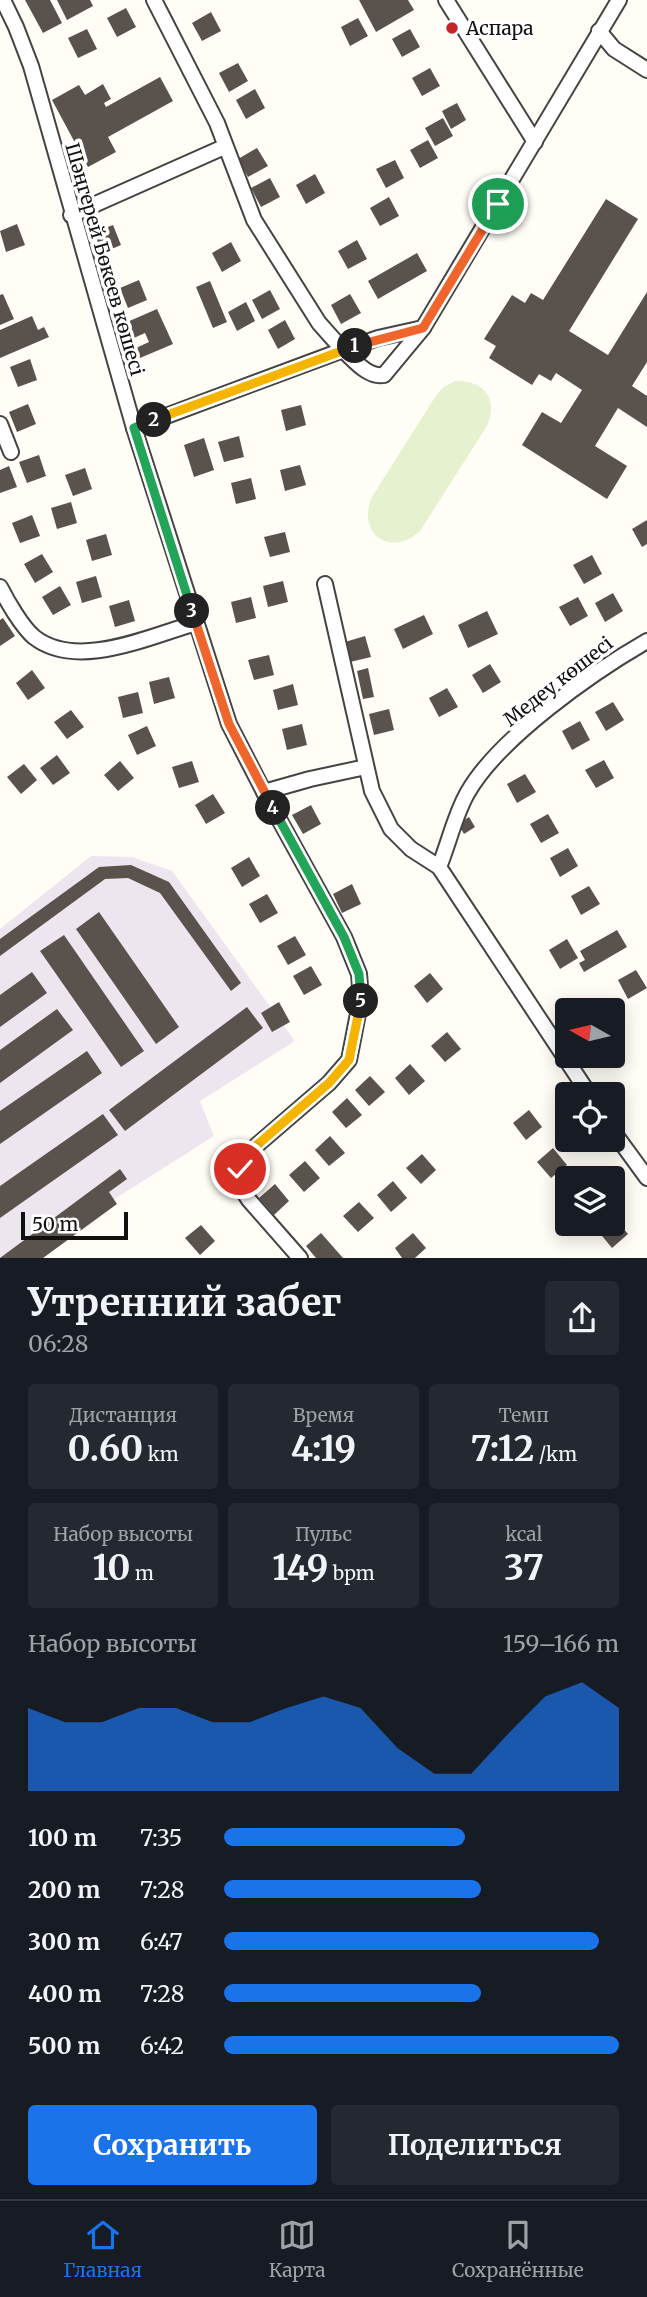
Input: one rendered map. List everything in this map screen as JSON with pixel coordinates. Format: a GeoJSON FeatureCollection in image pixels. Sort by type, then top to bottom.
{"type":"FeatureCollection","features":[{"type":"Feature","properties":{"kind":"street","name":"Шәңгерей Бөкеев көшесі"},"geometry":{"type":"LineString","coordinates":[[3,0],[31,66],[71,215],[134,428],[229,724],[344,937],[359,974],[361,998],[349,1060],[329,1083],[257,1145],[240,1169],[238,1183],[249,1200],[300,1258]]}},
{"type":"Feature","properties":{"kind":"street"},"geometry":{"type":"LineString","coordinates":[[154,0],[217,124],[254,220],[319,323],[343,350],[378,376],[384,375],[423,328],[599,30],[620,0]]}},
{"type":"Feature","properties":{"kind":"street"},"geometry":{"type":"LineString","coordinates":[[446,0],[535,142]]}},
{"type":"Feature","properties":{"kind":"street"},"geometry":{"type":"LineString","coordinates":[[599,30],[614,49],[647,70]]}},
{"type":"Feature","properties":{"kind":"street"},"geometry":{"type":"LineString","coordinates":[[71,215],[224,147]]}},
{"type":"Feature","properties":{"kind":"street"},"geometry":{"type":"LineString","coordinates":[[134,428],[343,350],[378,338],[423,328]]}},
{"type":"Feature","properties":{"kind":"street"},"geometry":{"type":"LineString","coordinates":[[0,424],[11,452]]}},
{"type":"Feature","properties":{"kind":"street"},"geometry":{"type":"LineString","coordinates":[[325,584],[372,791],[391,829],[411,849],[439,867],[581,1082]]}},
{"type":"Feature","properties":{"kind":"street"},"geometry":{"type":"LineString","coordinates":[[2,597],[33,636],[57,649],[93,653],[196,623]]}},
{"type":"Feature","properties":{"kind":"street","name":"Медеу көшесі"},"geometry":{"type":"LineString","coordinates":[[439,867],[467,793],[488,763],[552,705],[625,653],[647,641]]}},
{"type":"Feature","properties":{"kind":"street"},"geometry":{"type":"LineString","coordinates":[[264,792],[366,767]]}},
{"type":"Feature","properties":{"kind":"street"},"geometry":{"type":"LineString","coordinates":[[625,1148],[647,1178]]}},
{"type":"Feature","properties":{"kind":"shaded area"},"geometry":{"type":"Polygon","coordinates":[[[91,856],[132,857],[172,871],[295,1041],[200,1101],[214,1136],[23,1257],[0,1258],[0,929],[91,856]]]}},
{"type":"Feature","properties":{"kind":"green space"},"geometry":{"type":"Polygon","coordinates":[[[455,381],[474,384],[486,393],[491,407],[487,426],[420,531],[409,539],[398,542],[379,538],[369,522],[368,510],[372,497],[437,394],[455,381]]]}},
{"type":"Feature","properties":{"kind":"building"},"geometry":{"type":"Polygon","coordinates":[[[25,0],[50,0],[62,23],[43,33],[25,0]]]}},
{"type":"Feature","properties":{"kind":"building"},"geometry":{"type":"Polygon","coordinates":[[[57,0],[90,0],[93,6],[67,20],[57,0]]]}},
{"type":"Feature","properties":{"kind":"building"},"geometry":{"type":"Polygon","coordinates":[[[359,0],[408,0],[414,10],[376,32],[359,0]]]}},
{"type":"Feature","properties":{"kind":"building"},"geometry":{"type":"Polygon","coordinates":[[[126,8],[136,27],[117,37],[107,18],[126,8]]]}},
{"type":"Feature","properties":{"kind":"building"},"geometry":{"type":"Polygon","coordinates":[[[211,12],[221,31],[202,41],[192,23],[211,12]]]}},
{"type":"Feature","properties":{"kind":"building"},"geometry":{"type":"Polygon","coordinates":[[[358,18],[368,36],[350,46],[341,27],[358,18]]]}},
{"type":"Feature","properties":{"kind":"building"},"geometry":{"type":"Polygon","coordinates":[[[87,29],[97,49],[78,58],[68,38],[87,29]]]}},
{"type":"Feature","properties":{"kind":"building"},"geometry":{"type":"Polygon","coordinates":[[[410,29],[420,47],[402,57],[392,39],[410,29]]]}},
{"type":"Feature","properties":{"kind":"building"},"geometry":{"type":"Polygon","coordinates":[[[238,63],[248,81],[229,92],[219,73],[238,63]]]}},
{"type":"Feature","properties":{"kind":"building"},"geometry":{"type":"Polygon","coordinates":[[[430,68],[440,86],[422,96],[412,78],[430,68]]]}},
{"type":"Feature","properties":{"kind":"building"},"geometry":{"type":"Polygon","coordinates":[[[160,77],[173,101],[108,137],[116,152],[88,167],[52,100],[79,85],[85,95],[103,84],[111,99],[104,103],[106,107],[160,77]]]}},
{"type":"Feature","properties":{"kind":"building"},"geometry":{"type":"Polygon","coordinates":[[[255,89],[265,108],[246,119],[236,100],[255,89]]]}},
{"type":"Feature","properties":{"kind":"building"},"geometry":{"type":"Polygon","coordinates":[[[457,103],[466,120],[451,129],[442,111],[457,103]]]}},
{"type":"Feature","properties":{"kind":"building"},"geometry":{"type":"Polygon","coordinates":[[[443,118],[453,136],[435,146],[425,128],[443,118]]]}},
{"type":"Feature","properties":{"kind":"building"},"geometry":{"type":"Polygon","coordinates":[[[428,140],[438,158],[420,168],[410,150],[428,140]]]}},
{"type":"Feature","properties":{"kind":"building"},"geometry":{"type":"Polygon","coordinates":[[[257,148],[268,166],[248,177],[238,159],[257,148]]]}},
{"type":"Feature","properties":{"kind":"building"},"geometry":{"type":"Polygon","coordinates":[[[395,160],[404,178],[386,188],[376,169],[395,160]]]}},
{"type":"Feature","properties":{"kind":"building"},"geometry":{"type":"Polygon","coordinates":[[[315,174],[325,193],[306,204],[296,185],[315,174]]]}},
{"type":"Feature","properties":{"kind":"building"},"geometry":{"type":"Polygon","coordinates":[[[270,178],[280,197],[261,207],[251,188],[270,178]]]}},
{"type":"Feature","properties":{"kind":"building"},"geometry":{"type":"Polygon","coordinates":[[[389,197],[399,216],[380,226],[370,208],[389,197]]]}},
{"type":"Feature","properties":{"kind":"building"},"geometry":{"type":"Polygon","coordinates":[[[606,199],[638,219],[569,331],[608,355],[647,292],[647,362],[632,386],[647,396],[647,427],[618,408],[595,446],[627,466],[607,499],[522,445],[542,412],[561,423],[582,390],[556,373],[551,381],[539,374],[532,385],[489,358],[496,346],[484,339],[512,295],[525,303],[531,293],[543,300],[606,199]]]}},
{"type":"Feature","properties":{"kind":"building"},"geometry":{"type":"Polygon","coordinates":[[[17,224],[25,245],[6,252],[0,231],[17,224]]]}},
{"type":"Feature","properties":{"kind":"building"},"geometry":{"type":"Polygon","coordinates":[[[113,225],[121,245],[102,253],[94,232],[113,225]]]}},
{"type":"Feature","properties":{"kind":"building"},"geometry":{"type":"Polygon","coordinates":[[[357,240],[367,259],[348,269],[338,251],[357,240]]]}},
{"type":"Feature","properties":{"kind":"building"},"geometry":{"type":"Polygon","coordinates":[[[231,242],[241,261],[222,272],[212,253],[231,242]]]}},
{"type":"Feature","properties":{"kind":"building"},"geometry":{"type":"Polygon","coordinates":[[[417,253],[427,271],[378,299],[368,281],[417,253]]]}},
{"type":"Feature","properties":{"kind":"building"},"geometry":{"type":"Polygon","coordinates":[[[139,280],[147,300],[128,308],[120,288],[139,280]]]}},
{"type":"Feature","properties":{"kind":"building"},"geometry":{"type":"Polygon","coordinates":[[[210,281],[227,322],[213,328],[196,287],[210,281]]]}},
{"type":"Feature","properties":{"kind":"building"},"geometry":{"type":"Polygon","coordinates":[[[270,290],[280,309],[262,319],[252,300],[270,290]]]}},
{"type":"Feature","properties":{"kind":"building"},"geometry":{"type":"Polygon","coordinates":[[[3,294],[14,319],[0,325],[0,295],[3,294]]]}},
{"type":"Feature","properties":{"kind":"building"},"geometry":{"type":"Polygon","coordinates":[[[350,294],[361,313],[341,324],[331,305],[350,294]]]}},
{"type":"Feature","properties":{"kind":"building"},"geometry":{"type":"Polygon","coordinates":[[[246,302],[255,321],[237,331],[228,312],[246,302]]]}},
{"type":"Feature","properties":{"kind":"building"},"geometry":{"type":"Polygon","coordinates":[[[157,309],[173,344],[140,358],[136,348],[149,342],[145,333],[125,342],[118,326],[157,309]]]}},
{"type":"Feature","properties":{"kind":"building"},"geometry":{"type":"Polygon","coordinates":[[[32,316],[38,330],[44,327],[49,337],[0,358],[0,330],[32,316]]]}},
{"type":"Feature","properties":{"kind":"building"},"geometry":{"type":"Polygon","coordinates":[[[285,320],[295,339],[278,349],[268,330],[285,320]]]}},
{"type":"Feature","properties":{"kind":"building"},"geometry":{"type":"Polygon","coordinates":[[[30,359],[37,380],[18,387],[10,367],[30,359]]]}},
{"type":"Feature","properties":{"kind":"building"},"geometry":{"type":"Polygon","coordinates":[[[28,404],[36,424],[17,432],[9,412],[28,404]]]}},
{"type":"Feature","properties":{"kind":"building"},"geometry":{"type":"Polygon","coordinates":[[[301,405],[306,425],[286,431],[281,410],[301,405]]]}},
{"type":"Feature","properties":{"kind":"building"},"geometry":{"type":"Polygon","coordinates":[[[239,436],[244,457],[224,462],[218,442],[239,436]]]}},
{"type":"Feature","properties":{"kind":"building"},"geometry":{"type":"Polygon","coordinates":[[[204,438],[214,470],[194,477],[184,445],[204,438]]]}},
{"type":"Feature","properties":{"kind":"building"},"geometry":{"type":"Polygon","coordinates":[[[39,455],[46,476],[27,483],[19,462],[39,455]]]}},
{"type":"Feature","properties":{"kind":"building"},"geometry":{"type":"Polygon","coordinates":[[[300,465],[306,485],[285,491],[280,470],[300,465]]]}},
{"type":"Feature","properties":{"kind":"building"},"geometry":{"type":"Polygon","coordinates":[[[9,466],[17,487],[0,493],[0,470],[9,466]]]}},
{"type":"Feature","properties":{"kind":"building"},"geometry":{"type":"Polygon","coordinates":[[[85,468],[92,489],[73,496],[65,475],[85,468]]]}},
{"type":"Feature","properties":{"kind":"building"},"geometry":{"type":"Polygon","coordinates":[[[251,478],[256,499],[236,504],[231,483],[251,478]]]}},
{"type":"Feature","properties":{"kind":"building"},"geometry":{"type":"Polygon","coordinates":[[[71,502],[77,523],[57,529],[51,508],[71,502]]]}},
{"type":"Feature","properties":{"kind":"building"},"geometry":{"type":"Polygon","coordinates":[[[32,515],[40,536],[20,543],[12,523],[32,515]]]}},
{"type":"Feature","properties":{"kind":"building"},"geometry":{"type":"Polygon","coordinates":[[[647,520],[647,544],[642,547],[632,529],[647,520]]]}},
{"type":"Feature","properties":{"kind":"building"},"geometry":{"type":"Polygon","coordinates":[[[285,532],[290,552],[270,557],[264,537],[285,532]]]}},
{"type":"Feature","properties":{"kind":"building"},"geometry":{"type":"Polygon","coordinates":[[[106,534],[112,555],[92,561],[86,540],[106,534]]]}},
{"type":"Feature","properties":{"kind":"building"},"geometry":{"type":"Polygon","coordinates":[[[42,554],[53,572],[35,583],[24,564],[42,554]]]}},
{"type":"Feature","properties":{"kind":"building"},"geometry":{"type":"Polygon","coordinates":[[[592,555],[602,574],[584,584],[573,565],[592,555]]]}},
{"type":"Feature","properties":{"kind":"building"},"geometry":{"type":"Polygon","coordinates":[[[96,576],[102,597],[82,603],[76,582],[96,576]]]}},
{"type":"Feature","properties":{"kind":"building"},"geometry":{"type":"Polygon","coordinates":[[[283,581],[288,602],[268,607],[263,586],[283,581]]]}},
{"type":"Feature","properties":{"kind":"building"},"geometry":{"type":"Polygon","coordinates":[[[60,586],[71,605],[53,615],[42,597],[60,586]]]}},
{"type":"Feature","properties":{"kind":"building"},"geometry":{"type":"Polygon","coordinates":[[[613,593],[623,611],[605,622],[595,603],[613,593]]]}},
{"type":"Feature","properties":{"kind":"building"},"geometry":{"type":"Polygon","coordinates":[[[251,597],[256,618],[236,623],[231,602],[251,597]]]}},
{"type":"Feature","properties":{"kind":"building"},"geometry":{"type":"Polygon","coordinates":[[[578,597],[588,616],[570,626],[559,607],[578,597]]]}},
{"type":"Feature","properties":{"kind":"building"},"geometry":{"type":"Polygon","coordinates":[[[129,600],[135,621],[115,627],[109,606],[129,600]]]}},
{"type":"Feature","properties":{"kind":"building"},"geometry":{"type":"Polygon","coordinates":[[[487,611],[498,634],[468,648],[458,625],[487,611]]]}},
{"type":"Feature","properties":{"kind":"building"},"geometry":{"type":"Polygon","coordinates":[[[424,615],[433,634],[403,649],[394,629],[424,615]]]}},
{"type":"Feature","properties":{"kind":"building"},"geometry":{"type":"Polygon","coordinates":[[[3,618],[15,636],[0,646],[0,620],[3,618]]]}},
{"type":"Feature","properties":{"kind":"building"},"geometry":{"type":"Polygon","coordinates":[[[365,636],[371,657],[350,662],[345,642],[365,636]]]}},
{"type":"Feature","properties":{"kind":"building"},"geometry":{"type":"Polygon","coordinates":[[[269,655],[274,675],[254,680],[248,660],[269,655]]]}},
{"type":"Feature","properties":{"kind":"building"},"geometry":{"type":"Polygon","coordinates":[[[490,664],[501,682],[483,693],[472,675],[490,664]]]}},
{"type":"Feature","properties":{"kind":"building"},"geometry":{"type":"Polygon","coordinates":[[[368,668],[374,697],[363,699],[357,671],[368,668]]]}},
{"type":"Feature","properties":{"kind":"building"},"geometry":{"type":"Polygon","coordinates":[[[32,670],[45,688],[28,700],[16,683],[32,670]]]}},
{"type":"Feature","properties":{"kind":"building"},"geometry":{"type":"Polygon","coordinates":[[[169,677],[175,698],[154,704],[149,682],[169,677]]]}},
{"type":"Feature","properties":{"kind":"building"},"geometry":{"type":"Polygon","coordinates":[[[293,684],[298,705],[278,710],[273,690],[293,684]]]}},
{"type":"Feature","properties":{"kind":"building"},"geometry":{"type":"Polygon","coordinates":[[[447,688],[458,707],[439,717],[429,698],[447,688]]]}},
{"type":"Feature","properties":{"kind":"building"},"geometry":{"type":"Polygon","coordinates":[[[138,692],[143,713],[123,718],[118,697],[138,692]]]}},
{"type":"Feature","properties":{"kind":"building"},"geometry":{"type":"Polygon","coordinates":[[[613,702],[624,720],[606,731],[595,712],[613,702]]]}},
{"type":"Feature","properties":{"kind":"building"},"geometry":{"type":"Polygon","coordinates":[[[389,709],[394,730],[374,735],[369,714],[389,709]]]}},
{"type":"Feature","properties":{"kind":"building"},"geometry":{"type":"Polygon","coordinates":[[[71,710],[84,727],[67,739],[54,722],[71,710]]]}},
{"type":"Feature","properties":{"kind":"building"},"geometry":{"type":"Polygon","coordinates":[[[580,721],[590,740],[572,750],[562,731],[580,721]]]}},
{"type":"Feature","properties":{"kind":"building"},"geometry":{"type":"Polygon","coordinates":[[[302,724],[307,745],[287,750],[282,729],[302,724]]]}},
{"type":"Feature","properties":{"kind":"building"},"geometry":{"type":"Polygon","coordinates":[[[147,726],[156,746],[137,755],[128,735],[147,726]]]}},
{"type":"Feature","properties":{"kind":"building"},"geometry":{"type":"Polygon","coordinates":[[[57,755],[70,773],[53,785],[40,768],[57,755]]]}},
{"type":"Feature","properties":{"kind":"building"},"geometry":{"type":"Polygon","coordinates":[[[604,760],[614,778],[596,788],[585,770],[604,760]]]}},
{"type":"Feature","properties":{"kind":"building"},"geometry":{"type":"Polygon","coordinates":[[[120,761],[134,778],[118,791],[104,775],[120,761]]]}},
{"type":"Feature","properties":{"kind":"building"},"geometry":{"type":"Polygon","coordinates":[[[192,761],[199,782],[179,788],[172,767],[192,761]]]}},
{"type":"Feature","properties":{"kind":"building"},"geometry":{"type":"Polygon","coordinates":[[[24,764],[37,780],[21,794],[7,777],[24,764]]]}},
{"type":"Feature","properties":{"kind":"building"},"geometry":{"type":"Polygon","coordinates":[[[525,774],[536,792],[517,803],[507,784],[525,774]]]}},
{"type":"Feature","properties":{"kind":"building"},"geometry":{"type":"Polygon","coordinates":[[[213,794],[225,813],[206,824],[195,805],[213,794]]]}},
{"type":"Feature","properties":{"kind":"building"},"geometry":{"type":"Polygon","coordinates":[[[311,805],[321,824],[303,834],[292,815],[311,805]]]}},
{"type":"Feature","properties":{"kind":"building"},"geometry":{"type":"Polygon","coordinates":[[[548,814],[559,833],[541,843],[530,824],[548,814]]]}},
{"type":"Feature","properties":{"kind":"building"},"geometry":{"type":"Polygon","coordinates":[[[469,817],[475,827],[464,834],[458,824],[469,817]]]}},
{"type":"Feature","properties":{"kind":"building"},"geometry":{"type":"Polygon","coordinates":[[[568,848],[578,866],[560,877],[550,858],[568,848]]]}},
{"type":"Feature","properties":{"kind":"building"},"geometry":{"type":"Polygon","coordinates":[[[249,857],[260,876],[242,887],[231,868],[249,857]]]}},
{"type":"Feature","properties":{"kind":"building"},"geometry":{"type":"Polygon","coordinates":[[[131,865],[169,882],[241,983],[231,991],[160,893],[128,878],[105,879],[0,956],[0,939],[99,867],[131,865]]]}},
{"type":"Feature","properties":{"kind":"building"},"geometry":{"type":"Polygon","coordinates":[[[352,884],[361,904],[342,913],[333,894],[352,884]]]}},
{"type":"Feature","properties":{"kind":"building"},"geometry":{"type":"Polygon","coordinates":[[[589,886],[600,904],[581,915],[571,896],[589,886]]]}},
{"type":"Feature","properties":{"kind":"building"},"geometry":{"type":"Polygon","coordinates":[[[267,894],[278,913],[260,923],[249,904],[267,894]]]}},
{"type":"Feature","properties":{"kind":"building"},"geometry":{"type":"Polygon","coordinates":[[[99,912],[179,1027],[156,1044],[76,929],[99,912]]]}},
{"type":"Feature","properties":{"kind":"building"},"geometry":{"type":"Polygon","coordinates":[[[617,930],[627,947],[584,972],[579,963],[585,960],[580,951],[617,930]]]}},
{"type":"Feature","properties":{"kind":"building"},"geometry":{"type":"Polygon","coordinates":[[[64,935],[144,1051],[121,1067],[40,951],[64,935]]]}},
{"type":"Feature","properties":{"kind":"building"},"geometry":{"type":"Polygon","coordinates":[[[295,936],[306,955],[288,965],[277,946],[295,936]]]}},
{"type":"Feature","properties":{"kind":"building"},"geometry":{"type":"Polygon","coordinates":[[[567,939],[578,958],[560,969],[549,950],[567,939]]]}},
{"type":"Feature","properties":{"kind":"building"},"geometry":{"type":"Polygon","coordinates":[[[311,966],[322,985],[304,995],[293,976],[311,966]]]}},
{"type":"Feature","properties":{"kind":"building"},"geometry":{"type":"Polygon","coordinates":[[[636,970],[647,988],[628,999],[618,980],[636,970]]]}},
{"type":"Feature","properties":{"kind":"building"},"geometry":{"type":"Polygon","coordinates":[[[32,972],[47,993],[0,1027],[0,995],[32,972]]]}},
{"type":"Feature","properties":{"kind":"building"},"geometry":{"type":"Polygon","coordinates":[[[430,973],[443,989],[427,1003],[414,986],[430,973]]]}},
{"type":"Feature","properties":{"kind":"building"},"geometry":{"type":"Polygon","coordinates":[[[279,1002],[290,1022],[272,1032],[261,1013],[279,1002]]]}},
{"type":"Feature","properties":{"kind":"building"},"geometry":{"type":"Polygon","coordinates":[[[247,1007],[263,1028],[125,1131],[109,1110],[247,1007]]]}},
{"type":"Feature","properties":{"kind":"building"},"geometry":{"type":"Polygon","coordinates":[[[57,1009],[73,1030],[0,1083],[0,1050],[57,1009]]]}},
{"type":"Feature","properties":{"kind":"building"},"geometry":{"type":"Polygon","coordinates":[[[447,1032],[461,1049],[445,1062],[431,1046],[447,1032]]]}},
{"type":"Feature","properties":{"kind":"building"},"geometry":{"type":"Polygon","coordinates":[[[87,1051],[102,1073],[0,1144],[0,1111],[87,1051]]]}},
{"type":"Feature","properties":{"kind":"building"},"geometry":{"type":"Polygon","coordinates":[[[410,1064],[425,1081],[409,1095],[395,1078],[410,1064]]]}},
{"type":"Feature","properties":{"kind":"building"},"geometry":{"type":"Polygon","coordinates":[[[370,1076],[385,1092],[369,1106],[355,1090],[370,1076]]]}},
{"type":"Feature","properties":{"kind":"building"},"geometry":{"type":"Polygon","coordinates":[[[347,1098],[362,1115],[346,1128],[332,1112],[347,1098]]]}},
{"type":"Feature","properties":{"kind":"building"},"geometry":{"type":"Polygon","coordinates":[[[529,1110],[542,1127],[526,1140],[513,1123],[529,1110]]]}},
{"type":"Feature","properties":{"kind":"building"},"geometry":{"type":"Polygon","coordinates":[[[103,1114],[118,1135],[0,1218],[0,1186],[103,1114]]]}},
{"type":"Feature","properties":{"kind":"building"},"geometry":{"type":"Polygon","coordinates":[[[330,1136],[345,1153],[329,1166],[315,1150],[330,1136]]]}},
{"type":"Feature","properties":{"kind":"building"},"geometry":{"type":"Polygon","coordinates":[[[553,1148],[567,1165],[555,1166],[555,1175],[551,1178],[537,1162],[553,1148]]]}},
{"type":"Feature","properties":{"kind":"building"},"geometry":{"type":"Polygon","coordinates":[[[422,1154],[436,1170],[421,1184],[406,1168],[422,1154]]]}},
{"type":"Feature","properties":{"kind":"building"},"geometry":{"type":"Polygon","coordinates":[[[305,1161],[320,1178],[304,1192],[289,1175],[305,1161]]]}},
{"type":"Feature","properties":{"kind":"building"},"geometry":{"type":"Polygon","coordinates":[[[120,1169],[127,1179],[109,1192],[117,1204],[43,1258],[0,1258],[120,1169]]]}},
{"type":"Feature","properties":{"kind":"building"},"geometry":{"type":"Polygon","coordinates":[[[393,1181],[407,1198],[391,1212],[377,1195],[393,1181]]]}},
{"type":"Feature","properties":{"kind":"building"},"geometry":{"type":"Polygon","coordinates":[[[275,1184],[289,1201],[274,1215],[259,1198],[275,1184]]]}},
{"type":"Feature","properties":{"kind":"building"},"geometry":{"type":"Polygon","coordinates":[[[359,1202],[374,1218],[358,1232],[343,1216],[359,1202]]]}},
{"type":"Feature","properties":{"kind":"building"},"geometry":{"type":"Polygon","coordinates":[[[201,1225],[215,1241],[200,1255],[185,1238],[201,1225]]]}},
{"type":"Feature","properties":{"kind":"building"},"geometry":{"type":"Polygon","coordinates":[[[625,1231],[628,1234],[612,1248],[602,1236],[625,1236],[625,1231]]]}},
{"type":"Feature","properties":{"kind":"building"},"geometry":{"type":"Polygon","coordinates":[[[321,1233],[343,1258],[316,1258],[306,1246],[321,1233]]]}},
{"type":"Feature","properties":{"kind":"building"},"geometry":{"type":"Polygon","coordinates":[[[413,1233],[426,1248],[415,1258],[402,1258],[395,1248],[413,1233]]]}},
{"type":"Feature","properties":{"kind":"place","name":"Аспара"},"geometry":{"type":"Point","coordinates":[452,28]}},
{"type":"Feature","properties":{"kind":"route"},"geometry":{"type":"LineString","coordinates":[[240,1169],[257,1145],[329,1083],[349,1060],[361,998],[359,974],[344,937],[229,724],[134,428],[343,350],[378,338],[423,328],[498,204]]}}]}
